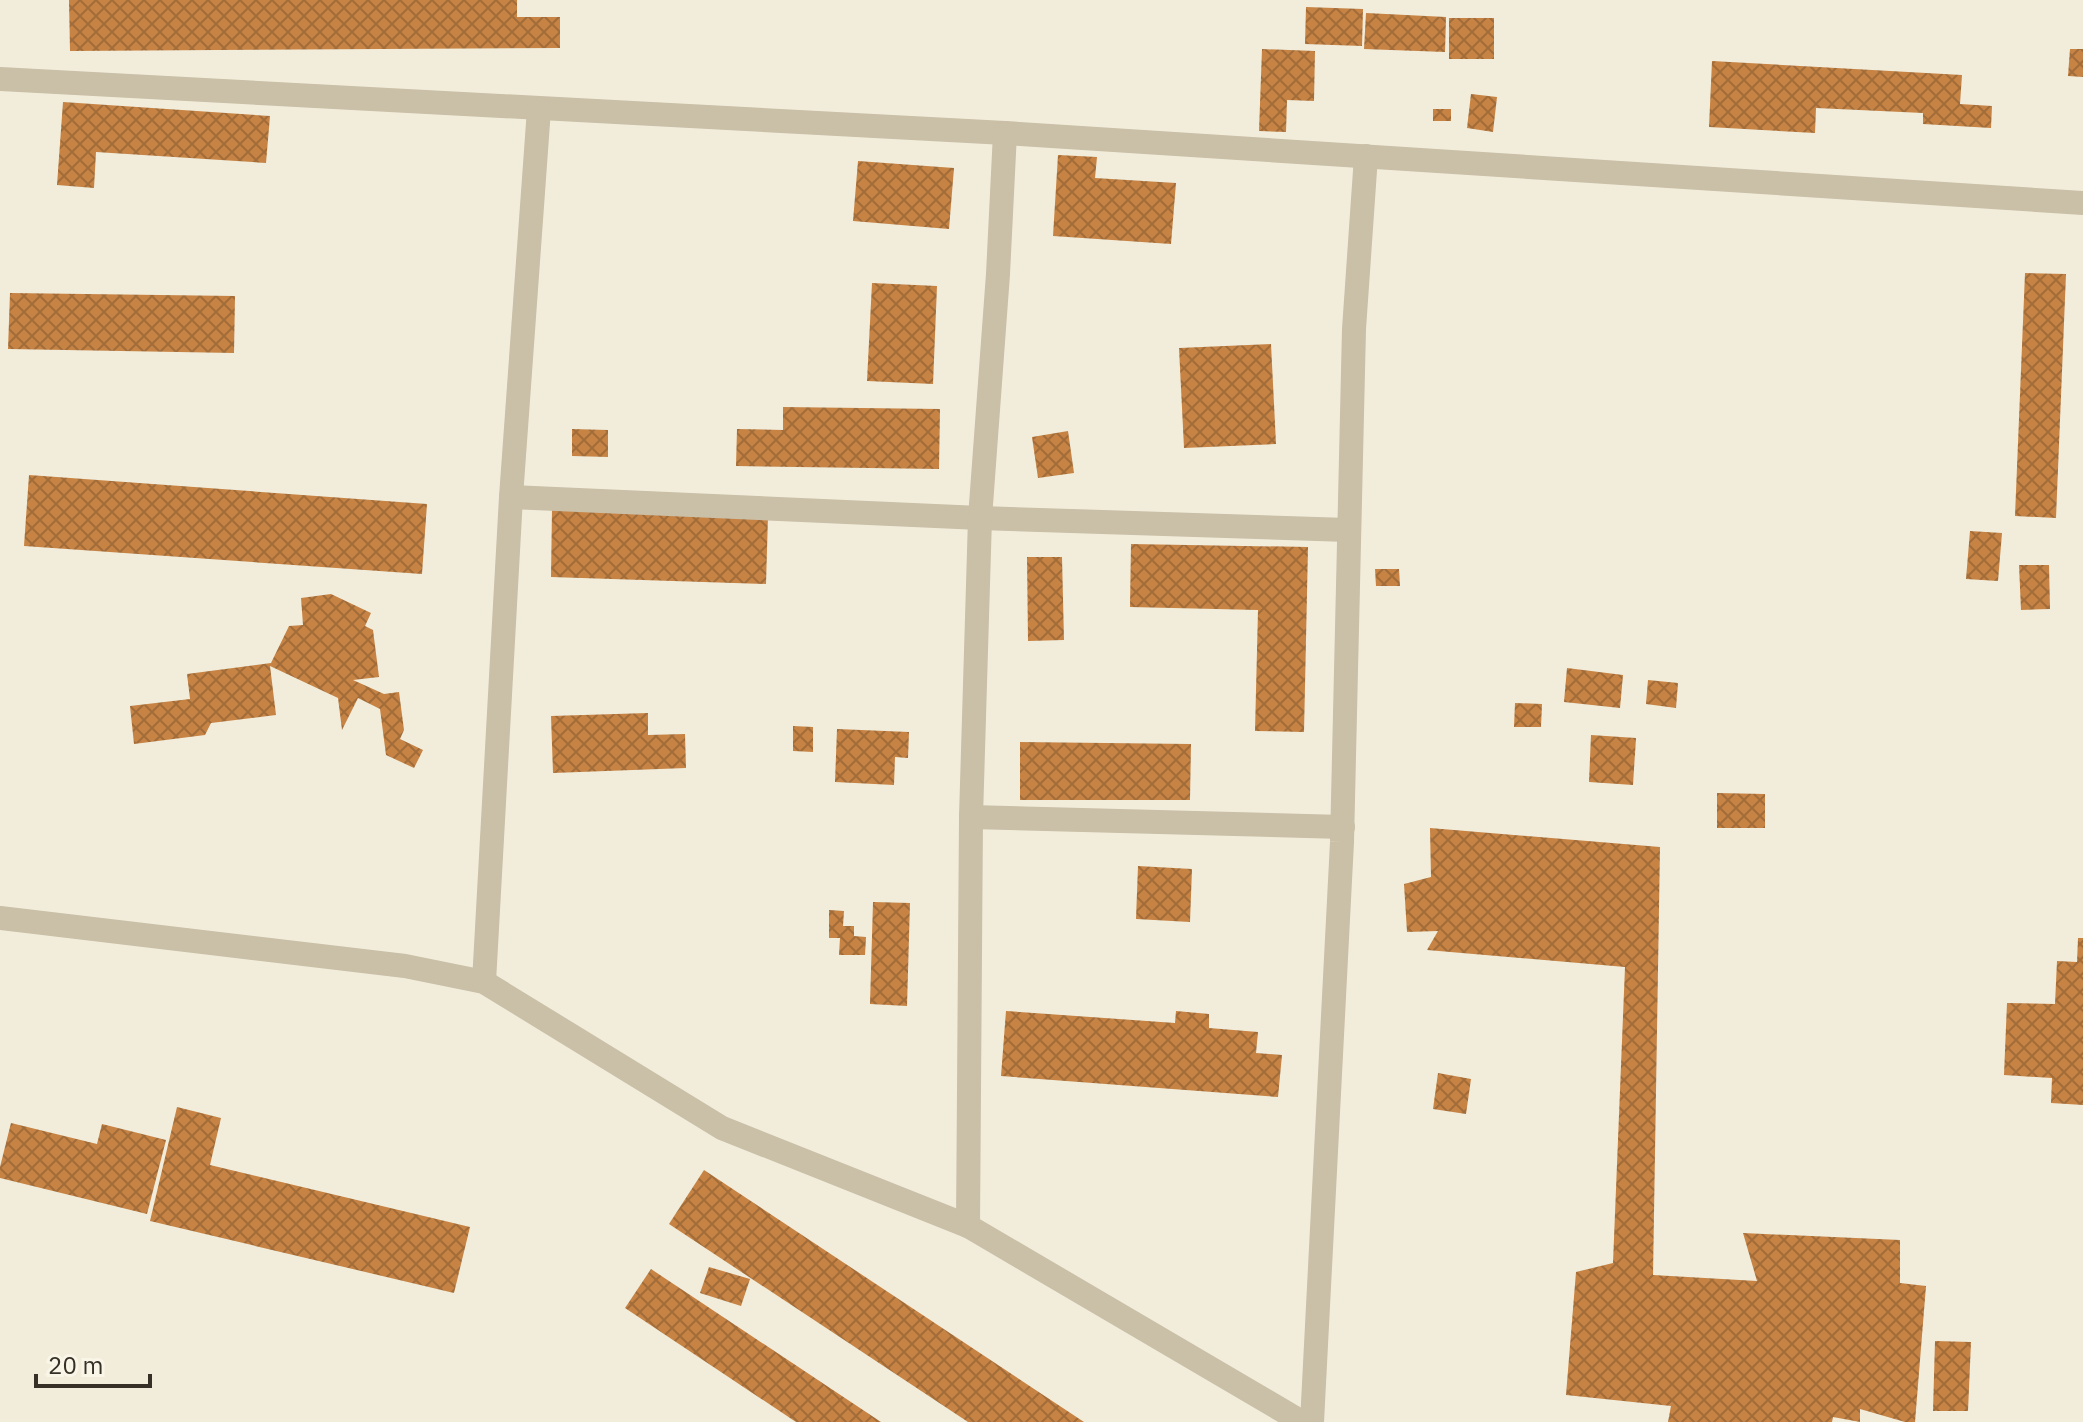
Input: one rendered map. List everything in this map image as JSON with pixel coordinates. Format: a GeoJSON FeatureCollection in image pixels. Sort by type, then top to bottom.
{"type":"FeatureCollection","features":[{"type":"Feature","properties":{"kind":"street"},"geometry":{"type":"LineString","coordinates":[[0,79],[1005,133],[2083,203]]}},
{"type":"Feature","properties":{"kind":"street"},"geometry":{"type":"LineString","coordinates":[[484,982],[511,497],[539,109]]}},
{"type":"Feature","properties":{"kind":"street"},"geometry":{"type":"LineString","coordinates":[[968,1226],[971,817],[980,518],[1005,133]]}},
{"type":"Feature","properties":{"kind":"street"},"geometry":{"type":"LineString","coordinates":[[1312,1422],[1343,827],[1354,329],[1366,156]]}},
{"type":"Feature","properties":{"kind":"street"},"geometry":{"type":"LineString","coordinates":[[511,497],[980,518],[1348,530]]}},
{"type":"Feature","properties":{"kind":"street"},"geometry":{"type":"LineString","coordinates":[[971,817],[1343,827]]}},
{"type":"Feature","properties":{"kind":"street"},"geometry":{"type":"LineString","coordinates":[[0,918],[405,966],[484,982],[722,1128],[968,1226],[1302,1422]]}},
{"type":"Feature","properties":{"kind":"building"},"geometry":{"type":"Polygon","coordinates":[[[69,0],[517,0],[517,17],[560,17],[560,48],[70,51],[69,0]]]}},
{"type":"Feature","properties":{"kind":"building"},"geometry":{"type":"Polygon","coordinates":[[[1306,7],[1363,9],[1362,46],[1305,44],[1306,7]]]}},
{"type":"Feature","properties":{"kind":"building"},"geometry":{"type":"Polygon","coordinates":[[[1366,13],[1446,17],[1445,52],[1364,49],[1366,13]]]}},
{"type":"Feature","properties":{"kind":"building"},"geometry":{"type":"Polygon","coordinates":[[[1449,18],[1494,18],[1494,59],[1449,59],[1449,18]]]}},
{"type":"Feature","properties":{"kind":"building"},"geometry":{"type":"Polygon","coordinates":[[[1262,49],[1315,51],[1314,101],[1287,100],[1286,132],[1259,131],[1262,49]]]}},
{"type":"Feature","properties":{"kind":"building"},"geometry":{"type":"Polygon","coordinates":[[[2070,49],[2083,49],[2083,77],[2068,76],[2070,49]]]}},
{"type":"Feature","properties":{"kind":"building"},"geometry":{"type":"Polygon","coordinates":[[[1712,61],[1962,75],[1960,104],[1992,106],[1991,128],[1923,124],[1923,113],[1816,108],[1815,133],[1709,127],[1712,61]]]}},
{"type":"Feature","properties":{"kind":"building"},"geometry":{"type":"Polygon","coordinates":[[[1471,94],[1497,97],[1493,132],[1467,128],[1471,94]]]}},
{"type":"Feature","properties":{"kind":"building"},"geometry":{"type":"Polygon","coordinates":[[[63,102],[270,116],[266,163],[96,152],[94,188],[57,185],[63,102]]]}},
{"type":"Feature","properties":{"kind":"building"},"geometry":{"type":"Polygon","coordinates":[[[1433,109],[1451,109],[1451,121],[1433,121],[1433,109]]]}},
{"type":"Feature","properties":{"kind":"building"},"geometry":{"type":"Polygon","coordinates":[[[1058,155],[1097,157],[1095,178],[1176,183],[1171,244],[1053,236],[1058,155]]]}},
{"type":"Feature","properties":{"kind":"building"},"geometry":{"type":"Polygon","coordinates":[[[858,161],[954,168],[949,229],[853,221],[858,161]]]}},
{"type":"Feature","properties":{"kind":"building"},"geometry":{"type":"Polygon","coordinates":[[[2025,273],[2066,274],[2056,518],[2015,516],[2025,273]]]}},
{"type":"Feature","properties":{"kind":"building"},"geometry":{"type":"Polygon","coordinates":[[[872,283],[937,286],[933,384],[867,381],[872,283]]]}},
{"type":"Feature","properties":{"kind":"building"},"geometry":{"type":"Polygon","coordinates":[[[10,293],[235,296],[234,353],[8,349],[10,293]]]}},
{"type":"Feature","properties":{"kind":"building"},"geometry":{"type":"Polygon","coordinates":[[[1271,344],[1276,444],[1184,448],[1179,348],[1271,344]]]}},
{"type":"Feature","properties":{"kind":"building"},"geometry":{"type":"Polygon","coordinates":[[[783,407],[940,409],[939,469],[736,466],[737,429],[783,430],[783,407]]]}},
{"type":"Feature","properties":{"kind":"building"},"geometry":{"type":"Polygon","coordinates":[[[572,429],[608,430],[608,457],[572,456],[572,429]]]}},
{"type":"Feature","properties":{"kind":"building"},"geometry":{"type":"Polygon","coordinates":[[[1068,431],[1074,473],[1038,478],[1032,437],[1068,431]]]}},
{"type":"Feature","properties":{"kind":"building"},"geometry":{"type":"Polygon","coordinates":[[[29,475],[427,504],[422,574],[24,546],[29,475]]]}},
{"type":"Feature","properties":{"kind":"building"},"geometry":{"type":"Polygon","coordinates":[[[552,509],[768,516],[766,584],[551,577],[552,509]]]}},
{"type":"Feature","properties":{"kind":"building"},"geometry":{"type":"Polygon","coordinates":[[[1970,531],[2002,533],[1998,581],[1966,579],[1970,531]]]}},
{"type":"Feature","properties":{"kind":"building"},"geometry":{"type":"Polygon","coordinates":[[[1131,544],[1308,547],[1304,732],[1255,731],[1258,610],[1130,607],[1131,544]]]}},
{"type":"Feature","properties":{"kind":"building"},"geometry":{"type":"Polygon","coordinates":[[[1027,557],[1062,557],[1064,640],[1028,641],[1027,557]]]}},
{"type":"Feature","properties":{"kind":"building"},"geometry":{"type":"Polygon","coordinates":[[[2019,565],[2049,565],[2050,609],[2021,610],[2019,565]]]}},
{"type":"Feature","properties":{"kind":"building"},"geometry":{"type":"Polygon","coordinates":[[[1375,569],[1399,569],[1400,586],[1376,586],[1375,569]]]}},
{"type":"Feature","properties":{"kind":"building"},"geometry":{"type":"Polygon","coordinates":[[[331,594],[371,613],[365,626],[373,630],[379,677],[353,680],[384,694],[399,692],[404,730],[400,739],[423,750],[414,768],[386,755],[380,709],[358,698],[342,730],[338,698],[270,666],[276,715],[211,723],[205,735],[134,744],[130,706],[190,699],[187,674],[271,663],[289,626],[303,625],[301,598],[331,594]]]}},
{"type":"Feature","properties":{"kind":"building"},"geometry":{"type":"Polygon","coordinates":[[[1567,668],[1623,675],[1620,708],[1564,702],[1567,668]]]}},
{"type":"Feature","properties":{"kind":"building"},"geometry":{"type":"Polygon","coordinates":[[[1648,680],[1678,683],[1676,708],[1646,704],[1648,680]]]}},
{"type":"Feature","properties":{"kind":"building"},"geometry":{"type":"Polygon","coordinates":[[[1515,703],[1542,704],[1541,727],[1514,727],[1515,703]]]}},
{"type":"Feature","properties":{"kind":"building"},"geometry":{"type":"Polygon","coordinates":[[[648,713],[648,735],[685,734],[686,768],[553,773],[551,716],[648,713]]]}},
{"type":"Feature","properties":{"kind":"building"},"geometry":{"type":"Polygon","coordinates":[[[793,726],[813,727],[813,752],[793,751],[793,726]]]}},
{"type":"Feature","properties":{"kind":"building"},"geometry":{"type":"Polygon","coordinates":[[[837,729],[909,732],[908,758],[895,757],[894,785],[835,782],[837,729]]]}},
{"type":"Feature","properties":{"kind":"building"},"geometry":{"type":"Polygon","coordinates":[[[1591,735],[1636,738],[1633,785],[1589,782],[1591,735]]]}},
{"type":"Feature","properties":{"kind":"building"},"geometry":{"type":"Polygon","coordinates":[[[1020,742],[1191,744],[1190,800],[1020,800],[1020,742]]]}},
{"type":"Feature","properties":{"kind":"building"},"geometry":{"type":"Polygon","coordinates":[[[1717,793],[1765,794],[1765,828],[1717,828],[1717,793]]]}},
{"type":"Feature","properties":{"kind":"building"},"geometry":{"type":"Polygon","coordinates":[[[1430,828],[1660,847],[1653,1275],[1757,1281],[1743,1233],[1900,1240],[1900,1283],[1926,1286],[1915,1422],[1860,1409],[1860,1422],[1833,1417],[1832,1422],[1668,1422],[1671,1406],[1566,1395],[1576,1272],[1613,1263],[1625,967],[1427,950],[1438,931],[1407,932],[1404,884],[1431,877],[1430,828]]]}},
{"type":"Feature","properties":{"kind":"building"},"geometry":{"type":"Polygon","coordinates":[[[1138,866],[1192,869],[1190,922],[1136,919],[1138,866]]]}},
{"type":"Feature","properties":{"kind":"building"},"geometry":{"type":"Polygon","coordinates":[[[873,902],[910,903],[907,1006],[870,1004],[873,902]]]}},
{"type":"Feature","properties":{"kind":"building"},"geometry":{"type":"Polygon","coordinates":[[[829,910],[844,911],[843,926],[854,926],[854,936],[866,937],[865,955],[839,955],[840,938],[829,938],[829,910]]]}},
{"type":"Feature","properties":{"kind":"building"},"geometry":{"type":"Polygon","coordinates":[[[2078,938],[2083,938],[2083,1105],[2051,1103],[2052,1078],[2004,1075],[2007,1003],[2055,1004],[2057,961],[2077,962],[2078,938]]]}},
{"type":"Feature","properties":{"kind":"building"},"geometry":{"type":"Polygon","coordinates":[[[1006,1011],[1175,1023],[1176,1011],[1209,1014],[1209,1028],[1258,1032],[1256,1053],[1282,1055],[1278,1097],[1001,1076],[1006,1011]]]}},
{"type":"Feature","properties":{"kind":"building"},"geometry":{"type":"Polygon","coordinates":[[[1438,1073],[1471,1079],[1466,1114],[1433,1109],[1438,1073]]]}},
{"type":"Feature","properties":{"kind":"building"},"geometry":{"type":"Polygon","coordinates":[[[177,1107],[221,1118],[210,1165],[470,1227],[454,1293],[150,1221],[177,1107]]]}},
{"type":"Feature","properties":{"kind":"building"},"geometry":{"type":"Polygon","coordinates":[[[11,1123],[97,1144],[102,1124],[166,1140],[147,1214],[0,1178],[11,1123]]]}},
{"type":"Feature","properties":{"kind":"building"},"geometry":{"type":"Polygon","coordinates":[[[704,1170],[1084,1422],[968,1422],[669,1224],[704,1170]]]}},
{"type":"Feature","properties":{"kind":"building"},"geometry":{"type":"Polygon","coordinates":[[[709,1267],[750,1279],[741,1306],[700,1293],[709,1267]]]}},
{"type":"Feature","properties":{"kind":"building"},"geometry":{"type":"Polygon","coordinates":[[[651,1269],[881,1422],[796,1422],[625,1308],[651,1269]]]}},
{"type":"Feature","properties":{"kind":"building"},"geometry":{"type":"Polygon","coordinates":[[[1935,1341],[1971,1342],[1968,1411],[1933,1411],[1935,1341]]]}}]}
